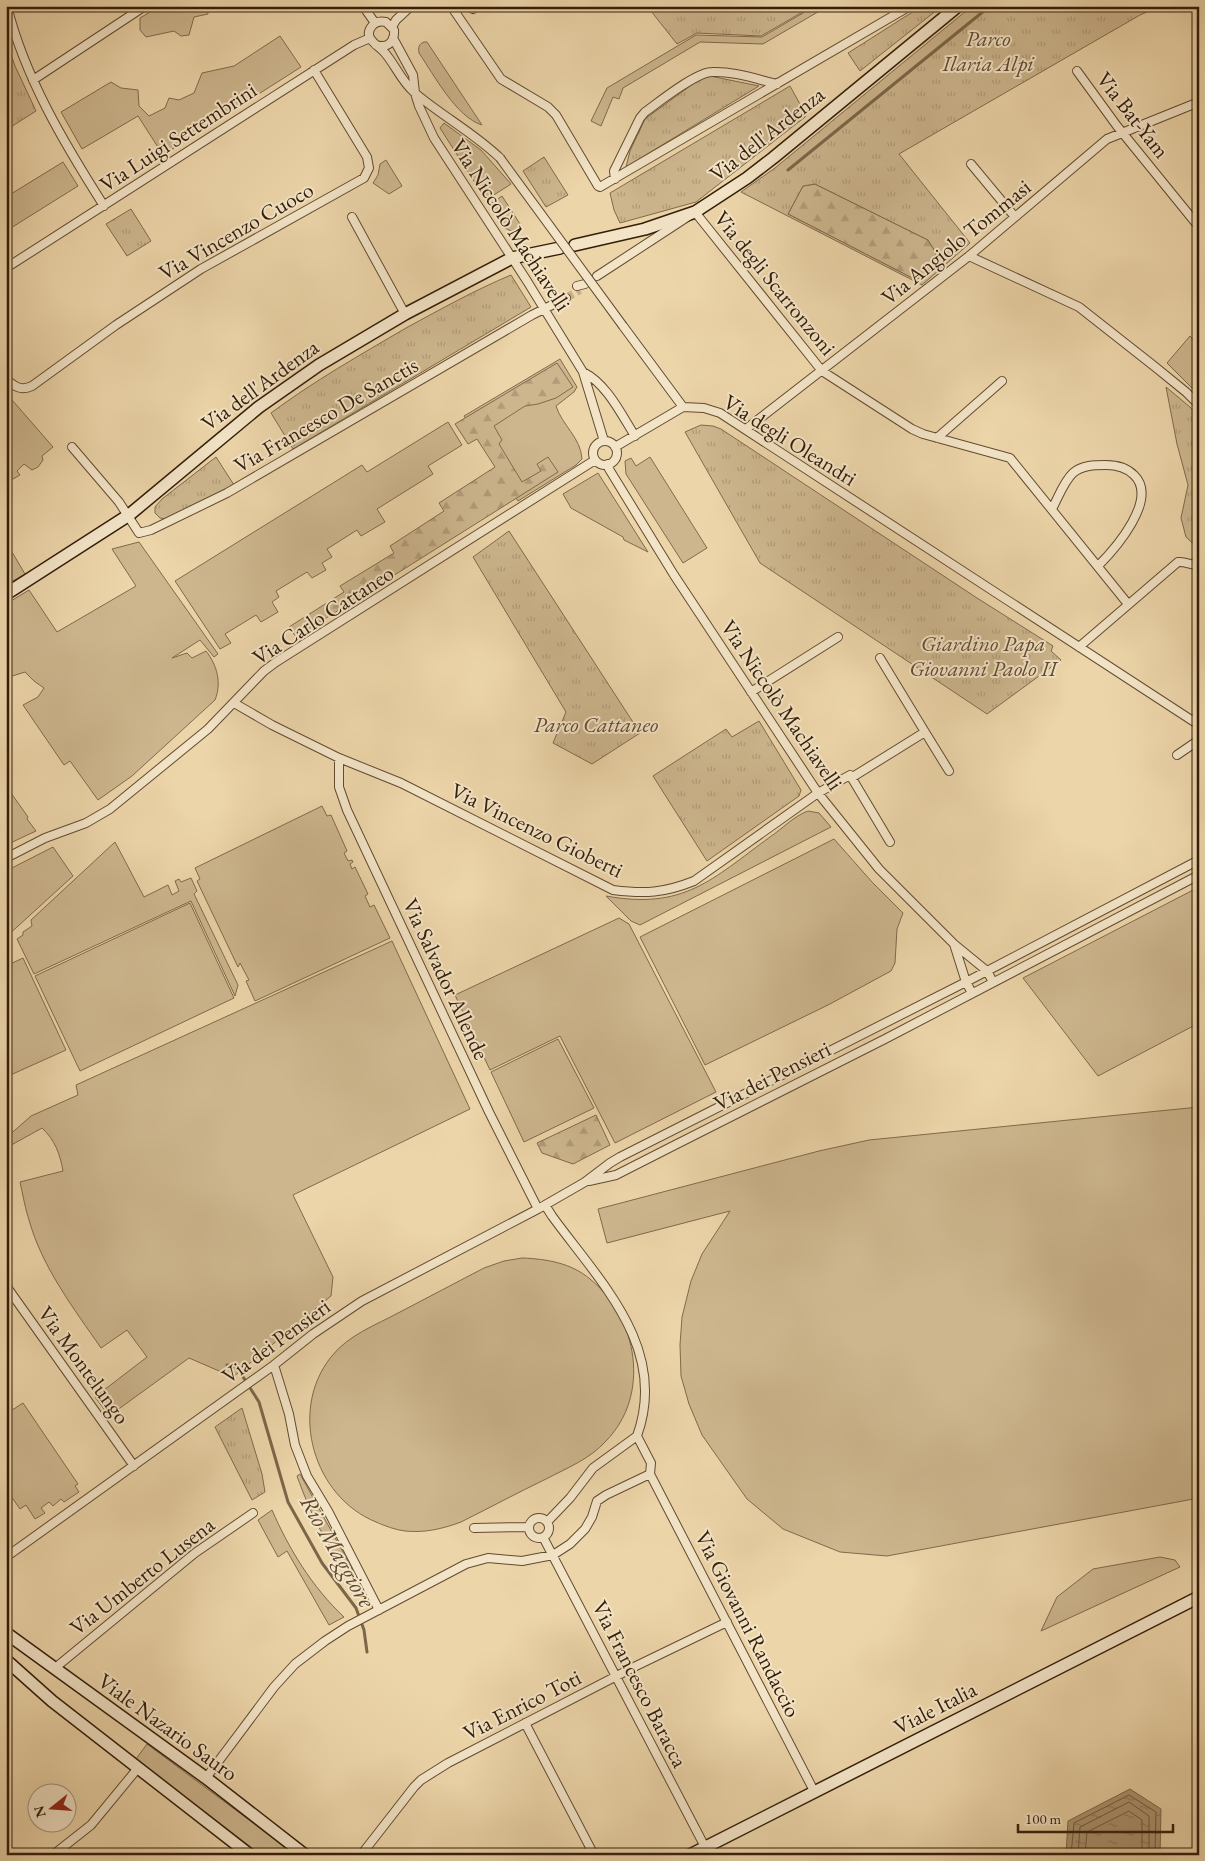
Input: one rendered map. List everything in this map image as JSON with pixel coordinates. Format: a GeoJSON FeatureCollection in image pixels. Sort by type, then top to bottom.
{"type":"FeatureCollection","features":[{"type":"Feature","properties":{"kind":"main road","name":"Via dell'Ardenza"},"geometry":{"type":"LineString","coordinates":[[575,245],[645,229],[696,212],[760,168],[958,6]]}},
{"type":"Feature","properties":{"kind":"main road","name":"Via dell'Ardenza"},"geometry":{"type":"LineString","coordinates":[[6,594],[129,515],[217,440],[277,393],[312,369],[405,314],[512,258],[560,248]]}},
{"type":"Feature","properties":{"kind":"main road","name":"Viale Italia"},"geometry":{"type":"LineString","coordinates":[[690,1855],[1199,1597]]}},
{"type":"Feature","properties":{"kind":"main road","name":"Viale Nazario Sauro"},"geometry":{"type":"LineString","coordinates":[[6,1633],[206,1778],[305,1855]]}},
{"type":"Feature","properties":{"kind":"main road"},"geometry":{"type":"LineString","coordinates":[[6,1660],[52,1701],[250,1855]]}},
{"type":"Feature","properties":{"kind":"street"},"geometry":{"type":"LineString","coordinates":[[7,6],[20,51],[33,80],[57,128],[104,206]]}},
{"type":"Feature","properties":{"kind":"street"},"geometry":{"type":"LineString","coordinates":[[33,80],[145,6]]}},
{"type":"Feature","properties":{"kind":"street"},"geometry":{"type":"LineString","coordinates":[[363,6],[375,23]]}},
{"type":"Feature","properties":{"kind":"street"},"geometry":{"type":"LineString","coordinates":[[392,27],[382,21],[375,23],[370,30],[370,38],[376,45],[385,46],[389,44],[394,38],[392,27],[396,20],[411,6]]}},
{"type":"Feature","properties":{"kind":"street"},"geometry":{"type":"LineString","coordinates":[[451,6],[501,79],[548,107],[556,115],[598,186],[602,186],[615,179],[910,6]]}},
{"type":"Feature","properties":{"kind":"street"},"geometry":{"type":"LineString","coordinates":[[469,6],[473,9],[477,6]]}},
{"type":"Feature","properties":{"kind":"street","name":"Via Luigi Settembrini"},"geometry":{"type":"LineString","coordinates":[[6,268],[354,44],[370,38]]}},
{"type":"Feature","properties":{"kind":"street","name":"Via Niccolò Machiavelli"},"geometry":{"type":"LineString","coordinates":[[394,38],[413,74],[415,93],[434,138],[583,372],[604,441]]}},
{"type":"Feature","properties":{"kind":"street","name":"Via Niccolò Machiavelli"},"geometry":{"type":"LineString","coordinates":[[376,45],[385,53],[402,80],[415,93]]}},
{"type":"Feature","properties":{"kind":"street","name":"Via Vincenzo Cuoco"},"geometry":{"type":"LineString","coordinates":[[6,379],[16,388],[24,388],[38,382],[116,325],[201,269],[364,178],[369,168],[368,157],[314,70]]}},
{"type":"Feature","properties":{"kind":"street","name":"Via Bat-Yam"},"geometry":{"type":"LineString","coordinates":[[1077,71],[1122,132],[1199,227]]}},
{"type":"Feature","properties":{"kind":"street"},"geometry":{"type":"LineString","coordinates":[[615,179],[614,171],[640,118],[645,112],[697,76],[711,72],[751,77],[777,84]]}},
{"type":"Feature","properties":{"kind":"street"},"geometry":{"type":"LineString","coordinates":[[415,93],[472,134],[500,158],[683,407],[615,447]]}},
{"type":"Feature","properties":{"kind":"street","name":"Via Angiolo Tommasi"},"geometry":{"type":"LineString","coordinates":[[746,429],[969,256],[1107,139],[1199,102]]}},
{"type":"Feature","properties":{"kind":"street"},"geometry":{"type":"LineString","coordinates":[[971,164],[1015,217]]}},
{"type":"Feature","properties":{"kind":"street"},"geometry":{"type":"LineString","coordinates":[[597,276],[696,212]]}},
{"type":"Feature","properties":{"kind":"street","name":"Via degli Scarronzoni"},"geometry":{"type":"LineString","coordinates":[[696,212],[822,371],[905,425],[923,434],[1010,458],[1128,604]]}},
{"type":"Feature","properties":{"kind":"street"},"geometry":{"type":"LineString","coordinates":[[352,217],[405,314]]}},
{"type":"Feature","properties":{"kind":"street"},"geometry":{"type":"LineString","coordinates":[[969,256],[1079,307],[1141,354],[1199,405]]}},
{"type":"Feature","properties":{"kind":"street"},"geometry":{"type":"LineString","coordinates":[[544,308],[565,296]]}},
{"type":"Feature","properties":{"kind":"street","name":"Via Francesco De Sanctis"},"geometry":{"type":"LineString","coordinates":[[129,515],[139,532],[151,530],[227,493],[544,308]]}},
{"type":"Feature","properties":{"kind":"street","name":"Via Niccolò Machiavelli"},"geometry":{"type":"LineString","coordinates":[[583,372],[594,378],[602,387],[634,436]]}},
{"type":"Feature","properties":{"kind":"street"},"geometry":{"type":"LineString","coordinates":[[937,438],[1002,381]]}},
{"type":"Feature","properties":{"kind":"street","name":"Via degli Oleandri"},"geometry":{"type":"LineString","coordinates":[[683,407],[708,408],[746,429],[1199,726]]}},
{"type":"Feature","properties":{"kind":"street"},"geometry":{"type":"LineString","coordinates":[[610,442],[615,447],[616,456],[612,462],[601,464],[595,460],[594,450],[598,443],[610,442]]}},
{"type":"Feature","properties":{"kind":"street"},"geometry":{"type":"LineString","coordinates":[[72,447],[129,515]]}},
{"type":"Feature","properties":{"kind":"street","name":"Via Carlo Cattaneo"},"geometry":{"type":"LineString","coordinates":[[6,858],[45,838],[86,823],[104,813],[134,791],[201,734],[264,671],[276,662],[595,460]]}},
{"type":"Feature","properties":{"kind":"street","name":"Via Niccolò Machiavelli"},"geometry":{"type":"LineString","coordinates":[[608,464],[609,469],[674,575],[818,793],[879,868],[954,944],[987,971]]}},
{"type":"Feature","properties":{"kind":"street"},"geometry":{"type":"LineString","coordinates":[[1052,509],[1068,478],[1079,469],[1091,465],[1114,465],[1124,468],[1136,476],[1141,496],[1137,513],[1117,545],[1098,566]]}},
{"type":"Feature","properties":{"kind":"street"},"geometry":{"type":"LineString","coordinates":[[1079,647],[1178,562],[1187,561],[1193,565],[1199,565]]}},
{"type":"Feature","properties":{"kind":"street"},"geometry":{"type":"LineString","coordinates":[[752,692],[838,637]]}},
{"type":"Feature","properties":{"kind":"street"},"geometry":{"type":"LineString","coordinates":[[880,658],[949,771]]}},
{"type":"Feature","properties":{"kind":"street","name":"Via Vincenzo Gioberti"},"geometry":{"type":"LineString","coordinates":[[234,703],[272,725],[339,758],[401,782],[613,890],[637,893],[673,890],[694,881],[818,793],[850,775],[851,778],[925,732]]}},
{"type":"Feature","properties":{"kind":"street"},"geometry":{"type":"LineString","coordinates":[[1177,755],[1199,740]]}},
{"type":"Feature","properties":{"kind":"street","name":"Via Salvador Allende"},"geometry":{"type":"LineString","coordinates":[[339,758],[340,787],[347,810],[492,1118],[538,1209]]}},
{"type":"Feature","properties":{"kind":"street"},"geometry":{"type":"LineString","coordinates":[[851,778],[890,842]]}},
{"type":"Feature","properties":{"kind":"street","name":"Via dei Pensieri"},"geometry":{"type":"LineString","coordinates":[[6,1557],[262,1374],[313,1334],[362,1302],[546,1205],[585,1182],[620,1157],[966,982],[1199,860]]}},
{"type":"Feature","properties":{"kind":"street","name":"Via dei Pensieri"},"geometry":{"type":"LineString","coordinates":[[585,1182],[616,1175],[885,1039],[1199,875]]}},
{"type":"Feature","properties":{"kind":"street","name":"Via Niccolò Machiavelli"},"geometry":{"type":"LineString","coordinates":[[954,944],[966,982]]}},
{"type":"Feature","properties":{"kind":"street"},"geometry":{"type":"LineString","coordinates":[[987,971],[993,982]]}},
{"type":"Feature","properties":{"kind":"street"},"geometry":{"type":"LineString","coordinates":[[966,982],[972,993]]}},
{"type":"Feature","properties":{"kind":"street"},"geometry":{"type":"LineString","coordinates":[[528,1526],[531,1536],[538,1539],[548,1532],[547,1522],[570,1498],[593,1468],[637,1436],[644,1419],[646,1403],[644,1372],[638,1346],[621,1310],[552,1216],[546,1205]]}},
{"type":"Feature","properties":{"kind":"street","name":"Via Montelungo"},"geometry":{"type":"LineString","coordinates":[[7,1289],[134,1466]]}},
{"type":"Feature","properties":{"kind":"street"},"geometry":{"type":"LineString","coordinates":[[274,1365],[289,1414],[295,1445],[307,1476],[328,1511],[374,1613]]}},
{"type":"Feature","properties":{"kind":"street","name":"Via Giovanni Randaccio"},"geometry":{"type":"LineString","coordinates":[[637,1436],[651,1463],[650,1474],[814,1791]]}},
{"type":"Feature","properties":{"kind":"street"},"geometry":{"type":"LineString","coordinates":[[206,1778],[286,1674],[307,1653],[348,1626],[466,1564],[488,1558],[522,1561],[553,1555],[570,1544],[585,1529],[592,1517],[597,1501],[650,1474]]}},
{"type":"Feature","properties":{"kind":"street","name":"Via Umberto Lusena"},"geometry":{"type":"LineString","coordinates":[[54,1668],[195,1553],[253,1513]]}},
{"type":"Feature","properties":{"kind":"street"},"geometry":{"type":"LineString","coordinates":[[474,1528],[528,1526],[535,1519],[541,1518],[547,1522]]}},
{"type":"Feature","properties":{"kind":"street","name":"Via Francesco Baracca"},"geometry":{"type":"LineString","coordinates":[[543,1537],[705,1847]]}},
{"type":"Feature","properties":{"kind":"street","name":"Via Enrico Toti"},"geometry":{"type":"LineString","coordinates":[[361,1855],[414,1786],[421,1780],[448,1763],[525,1723],[727,1622]]}},
{"type":"Feature","properties":{"kind":"street"},"geometry":{"type":"LineString","coordinates":[[525,1723],[594,1855]]}},
{"type":"Feature","properties":{"kind":"street"},"geometry":{"type":"LineString","coordinates":[[53,1855],[91,1825],[138,1768]]}},
{"type":"Feature","properties":{"kind":"green space"},"geometry":{"type":"Polygon","coordinates":[[[160,6],[207,6],[208,14],[194,17],[189,35],[181,36],[174,31],[146,37],[140,30],[140,18],[160,6]]]}},
{"type":"Feature","properties":{"kind":"green space"},"geometry":{"type":"Polygon","coordinates":[[[647,6],[813,6],[761,36],[697,33],[677,44],[647,6]]]}},
{"type":"Feature","properties":{"kind":"green space"},"geometry":{"type":"Polygon","coordinates":[[[815,6],[828,6],[763,44],[700,42],[623,88],[619,99],[613,97],[601,126],[591,121],[607,88],[696,35],[762,37],[815,6]]]}},
{"type":"Feature","properties":{"kind":"green space"},"geometry":{"type":"Polygon","coordinates":[[[922,6],[942,6],[860,71],[848,53],[922,6]]]}},
{"type":"Feature","properties":{"kind":"green space","name":"Parco Ilaria Alpi"},"geometry":{"type":"Polygon","coordinates":[[[972,6],[1161,6],[1140,15],[899,154],[970,243],[922,285],[741,192],[775,168],[972,6]],[[815,184],[803,186],[788,214],[916,280],[931,270],[936,253],[928,240],[815,184]]]}},
{"type":"Feature","properties":{"kind":"green space"},"geometry":{"type":"Polygon","coordinates":[[[280,36],[301,67],[163,155],[138,116],[82,149],[61,112],[111,82],[121,88],[138,90],[139,106],[149,116],[165,108],[169,98],[179,100],[194,93],[202,73],[234,66],[280,36]]]}},
{"type":"Feature","properties":{"kind":"green space"},"geometry":{"type":"Polygon","coordinates":[[[6,40],[15,66],[36,111],[6,130],[6,40]]]}},
{"type":"Feature","properties":{"kind":"green space"},"geometry":{"type":"Polygon","coordinates":[[[427,42],[482,125],[472,121],[446,94],[419,53],[419,46],[427,42]]]}},
{"type":"Feature","properties":{"kind":"green space"},"geometry":{"type":"Polygon","coordinates":[[[705,75],[759,86],[626,167],[630,151],[645,119],[705,75]]]}},
{"type":"Feature","properties":{"kind":"green space"},"geometry":{"type":"Polygon","coordinates":[[[790,86],[806,115],[805,117],[696,202],[620,223],[614,210],[610,193],[790,86]]]}},
{"type":"Feature","properties":{"kind":"green space"},"geometry":{"type":"Polygon","coordinates":[[[444,123],[481,150],[511,184],[486,200],[440,128],[444,123]]]}},
{"type":"Feature","properties":{"kind":"green space"},"geometry":{"type":"Polygon","coordinates":[[[544,157],[568,195],[546,207],[523,171],[544,157]]]}},
{"type":"Feature","properties":{"kind":"green space"},"geometry":{"type":"Polygon","coordinates":[[[386,160],[402,186],[389,194],[373,183],[378,175],[380,164],[386,160]]]}},
{"type":"Feature","properties":{"kind":"green space"},"geometry":{"type":"Polygon","coordinates":[[[63,162],[78,186],[6,231],[6,197],[63,162]]]}},
{"type":"Feature","properties":{"kind":"green space"},"geometry":{"type":"Polygon","coordinates":[[[815,184],[928,240],[936,253],[931,270],[916,280],[788,214],[803,186],[815,184]]]}},
{"type":"Feature","properties":{"kind":"green space"},"geometry":{"type":"Polygon","coordinates":[[[502,196],[522,227],[511,231],[503,227],[489,205],[502,196]]]}},
{"type":"Feature","properties":{"kind":"green space"},"geometry":{"type":"Polygon","coordinates":[[[131,209],[151,241],[127,256],[106,224],[131,209]]]}},
{"type":"Feature","properties":{"kind":"green space"},"geometry":{"type":"Polygon","coordinates":[[[511,275],[531,307],[293,449],[271,413],[320,379],[406,328],[471,293],[511,275]]]}},
{"type":"Feature","properties":{"kind":"green space"},"geometry":{"type":"Polygon","coordinates":[[[1190,336],[1199,347],[1199,395],[1167,363],[1190,336]]]}},
{"type":"Feature","properties":{"kind":"green space"},"geometry":{"type":"Polygon","coordinates":[[[560,359],[577,387],[574,392],[556,406],[575,438],[581,451],[582,459],[576,465],[518,501],[464,416],[560,359]]]}},
{"type":"Feature","properties":{"kind":"green space"},"geometry":{"type":"Polygon","coordinates":[[[557,363],[573,387],[556,398],[525,406],[494,426],[502,440],[499,444],[522,482],[541,471],[537,464],[548,457],[558,472],[296,637],[289,627],[344,592],[340,586],[394,553],[390,546],[444,511],[439,503],[495,467],[477,439],[468,444],[455,424],[557,363]]]}},
{"type":"Feature","properties":{"kind":"green space"},"geometry":{"type":"Polygon","coordinates":[[[1166,387],[1199,417],[1199,549],[1186,537],[1181,518],[1188,485],[1177,444],[1166,387]]]}},
{"type":"Feature","properties":{"kind":"green space"},"geometry":{"type":"Polygon","coordinates":[[[6,393],[53,447],[42,456],[43,460],[38,467],[32,470],[24,464],[17,471],[20,475],[6,483],[6,393]]]}},
{"type":"Feature","properties":{"kind":"green space"},"geometry":{"type":"Polygon","coordinates":[[[448,422],[462,445],[428,466],[433,474],[377,509],[385,522],[361,536],[357,530],[327,549],[332,557],[322,563],[326,570],[312,578],[307,572],[276,591],[279,597],[272,602],[278,612],[261,622],[256,615],[225,634],[231,643],[220,649],[175,581],[362,465],[367,472],[448,422]]]}},
{"type":"Feature","properties":{"kind":"green space","name":"Giardino Papa Giovanni Paolo II"},"geometry":{"type":"Polygon","coordinates":[[[701,425],[721,429],[1053,646],[1051,651],[1061,660],[987,714],[760,563],[685,432],[701,425]]]}},
{"type":"Feature","properties":{"kind":"green space"},"geometry":{"type":"Polygon","coordinates":[[[216,457],[234,485],[166,519],[160,518],[155,513],[155,507],[162,499],[216,457]]]}},
{"type":"Feature","properties":{"kind":"green space"},"geometry":{"type":"Polygon","coordinates":[[[650,457],[707,548],[683,563],[626,474],[625,461],[631,458],[636,466],[650,457]]]}},
{"type":"Feature","properties":{"kind":"green space"},"geometry":{"type":"Polygon","coordinates":[[[598,473],[648,552],[571,508],[563,494],[598,473]]]}},
{"type":"Feature","properties":{"kind":"green space","name":"Parco Cattaneo"},"geometry":{"type":"Polygon","coordinates":[[[509,531],[640,733],[592,764],[553,743],[566,712],[473,557],[509,531]]]}},
{"type":"Feature","properties":{"kind":"green space"},"geometry":{"type":"Polygon","coordinates":[[[6,542],[25,574],[6,585],[6,542]]]}},
{"type":"Feature","properties":{"kind":"green space"},"geometry":{"type":"Polygon","coordinates":[[[139,542],[218,654],[214,657],[200,640],[172,658],[187,653],[192,658],[206,651],[216,668],[217,694],[215,700],[132,776],[98,800],[70,761],[64,765],[23,705],[38,697],[44,688],[25,672],[6,678],[6,604],[29,590],[57,632],[136,586],[112,549],[139,542]]]}},
{"type":"Feature","properties":{"kind":"green space"},"geometry":{"type":"Polygon","coordinates":[[[759,721],[801,790],[799,796],[707,861],[653,776],[726,729],[732,737],[759,721]]]}},
{"type":"Feature","properties":{"kind":"green space"},"geometry":{"type":"Polygon","coordinates":[[[6,786],[36,831],[6,845],[6,786]]]}},
{"type":"Feature","properties":{"kind":"green space"},"geometry":{"type":"Polygon","coordinates":[[[322,806],[327,816],[331,815],[347,851],[344,853],[348,861],[352,860],[353,862],[350,864],[352,869],[355,867],[368,894],[365,896],[370,907],[374,905],[390,938],[255,1001],[246,981],[249,980],[240,963],[238,967],[197,881],[200,879],[195,868],[322,806]]]}},
{"type":"Feature","properties":{"kind":"green space"},"geometry":{"type":"Polygon","coordinates":[[[808,811],[819,813],[831,827],[640,925],[631,921],[606,896],[656,899],[677,895],[695,888],[713,878],[793,819],[808,811]]]}},
{"type":"Feature","properties":{"kind":"green space"},"geometry":{"type":"Polygon","coordinates":[[[834,839],[872,882],[903,913],[897,929],[895,963],[891,971],[828,1005],[705,1065],[640,937],[834,839]]]}},
{"type":"Feature","properties":{"kind":"green space"},"geometry":{"type":"Polygon","coordinates":[[[115,842],[144,897],[168,885],[172,895],[179,891],[175,881],[179,879],[181,882],[191,878],[197,891],[194,894],[238,985],[235,996],[191,901],[34,974],[17,939],[32,926],[31,920],[115,842]]]}},
{"type":"Feature","properties":{"kind":"green space"},"geometry":{"type":"Polygon","coordinates":[[[53,847],[73,876],[6,937],[6,871],[53,847]]]}},
{"type":"Feature","properties":{"kind":"green space"},"geometry":{"type":"Polygon","coordinates":[[[1199,887],[1199,1023],[1098,1076],[1023,978],[1199,887]]]}},
{"type":"Feature","properties":{"kind":"green space"},"geometry":{"type":"Polygon","coordinates":[[[190,903],[234,998],[80,1071],[35,976],[190,903]]]}},
{"type":"Feature","properties":{"kind":"green space"},"geometry":{"type":"Polygon","coordinates":[[[619,918],[629,924],[716,1092],[615,1143],[560,1036],[490,1070],[455,995],[619,918]]]}},
{"type":"Feature","properties":{"kind":"green space"},"geometry":{"type":"Polygon","coordinates":[[[392,941],[470,1109],[293,1195],[333,1277],[331,1296],[233,1377],[189,1358],[109,1416],[95,1397],[147,1357],[127,1330],[101,1348],[60,1287],[42,1254],[28,1215],[20,1182],[63,1171],[54,1142],[42,1128],[6,1148],[6,1138],[31,1116],[78,1095],[76,1085],[392,941]]]}},
{"type":"Feature","properties":{"kind":"green space"},"geometry":{"type":"Polygon","coordinates":[[[23,958],[66,1050],[6,1077],[6,966],[23,958]]]}},
{"type":"Feature","properties":{"kind":"green space"},"geometry":{"type":"Polygon","coordinates":[[[558,1039],[594,1108],[524,1142],[491,1072],[558,1039]]]}},
{"type":"Feature","properties":{"kind":"green space"},"geometry":{"type":"Polygon","coordinates":[[[1199,1107],[1199,1498],[887,1556],[840,1552],[783,1529],[747,1499],[702,1435],[689,1404],[681,1376],[680,1345],[682,1317],[691,1281],[702,1254],[730,1211],[607,1243],[598,1209],[819,1151],[869,1140],[1199,1107]]]}},
{"type":"Feature","properties":{"kind":"green space"},"geometry":{"type":"Polygon","coordinates":[[[596,1115],[610,1145],[573,1164],[542,1153],[537,1143],[596,1115]]]}},
{"type":"Feature","properties":{"kind":"green space"},"geometry":{"type":"Polygon","coordinates":[[[522,1258],[540,1259],[575,1269],[590,1279],[606,1295],[619,1314],[628,1335],[633,1357],[633,1380],[629,1402],[620,1422],[606,1441],[586,1458],[461,1522],[426,1531],[405,1531],[379,1523],[355,1510],[337,1493],[323,1473],[314,1450],[310,1426],[311,1402],[318,1379],[331,1357],[338,1349],[363,1331],[484,1268],[504,1261],[522,1258]]]}},
{"type":"Feature","properties":{"kind":"green space"},"geometry":{"type":"Polygon","coordinates":[[[23,1403],[78,1484],[75,1486],[79,1492],[64,1502],[61,1499],[53,1506],[49,1502],[41,1508],[45,1513],[35,1519],[26,1505],[20,1509],[6,1489],[6,1414],[23,1403]]]}},
{"type":"Feature","properties":{"kind":"green space"},"geometry":{"type":"Polygon","coordinates":[[[242,1408],[262,1474],[265,1492],[252,1500],[215,1427],[242,1408]]]}},
{"type":"Feature","properties":{"kind":"green space"},"geometry":{"type":"Polygon","coordinates":[[[300,1474],[354,1572],[351,1574],[333,1552],[319,1528],[297,1476],[300,1474]]]}},
{"type":"Feature","properties":{"kind":"green space"},"geometry":{"type":"Polygon","coordinates":[[[272,1510],[302,1567],[344,1617],[329,1625],[287,1551],[278,1557],[258,1520],[272,1510]]]}},
{"type":"Feature","properties":{"kind":"green space"},"geometry":{"type":"Polygon","coordinates":[[[1160,1557],[1175,1560],[1180,1567],[1041,1631],[1057,1597],[1093,1569],[1160,1557]]]}},
{"type":"Feature","properties":{"kind":"green space"},"geometry":{"type":"Polygon","coordinates":[[[147,1744],[296,1855],[261,1855],[136,1759],[147,1744]]]}},
{"type":"Feature","properties":{"kind":"water"},"geometry":{"type":"Polygon","coordinates":[[[1130,1789],[1161,1809],[1160,1855],[1066,1855],[1068,1821],[1130,1789]]]}},
{"type":"Feature","properties":{"kind":"waterway"},"geometry":{"type":"LineString","coordinates":[[788,170],[990,6]]}},
{"type":"Feature","properties":{"kind":"waterway","name":"Rio Maggiore"},"geometry":{"type":"LineString","coordinates":[[227,1365],[238,1369],[259,1402],[288,1502],[322,1563],[356,1608],[364,1630],[367,1652]]}},
{"type":"Feature","properties":{"kind":"tunnel"},"geometry":{"type":"LineString","coordinates":[[566,298],[580,290]]}}]}
